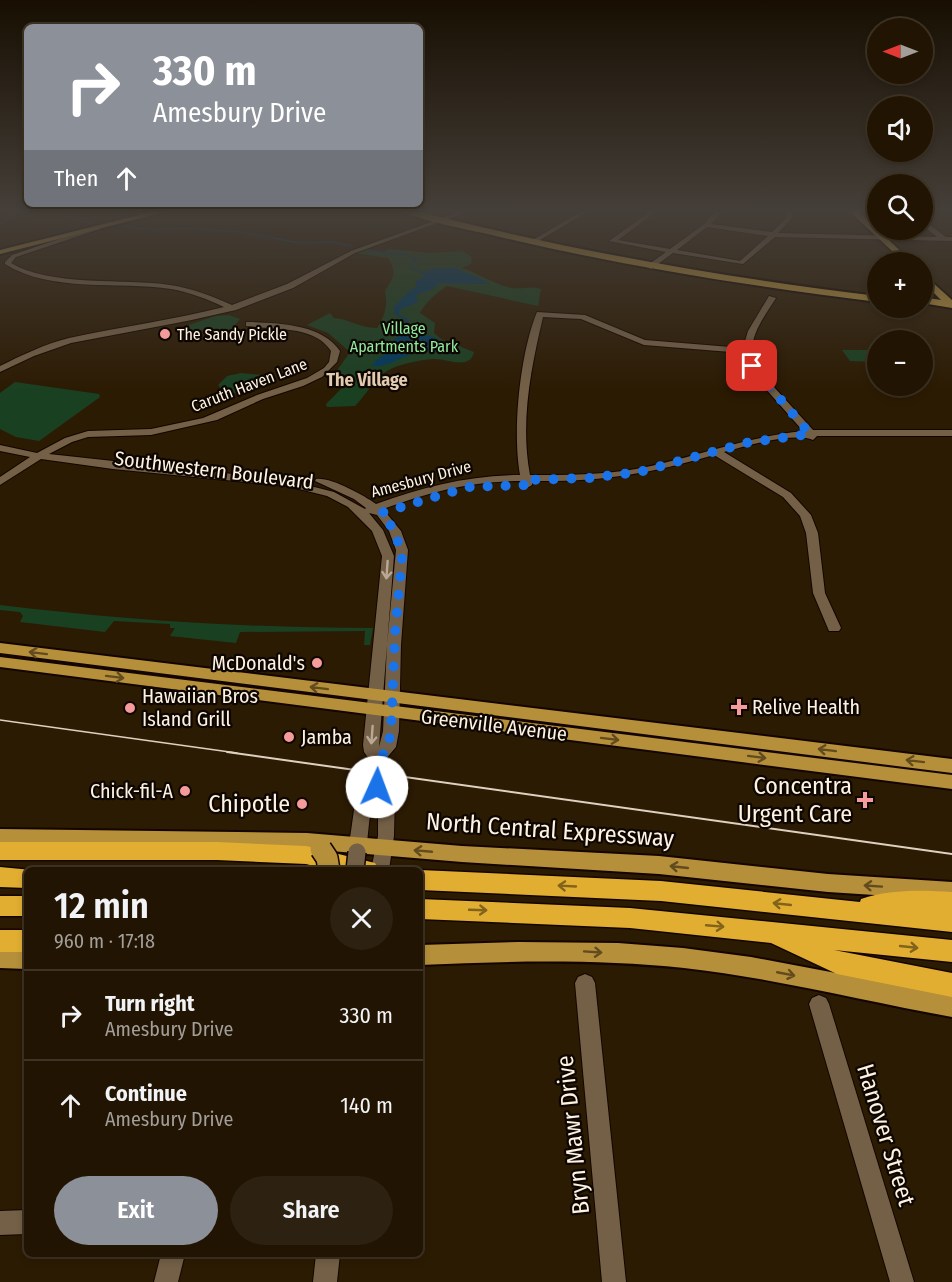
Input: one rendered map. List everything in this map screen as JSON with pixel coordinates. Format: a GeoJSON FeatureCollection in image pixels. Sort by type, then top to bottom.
{"type":"FeatureCollection","features":[{"type":"Feature","properties":{"kind":"highway"},"geometry":{"type":"LineString","coordinates":[[0,851],[216,851],[371,857]]}},
{"type":"Feature","properties":{"kind":"highway"},"geometry":{"type":"LineString","coordinates":[[0,877],[24,878]]}},
{"type":"Feature","properties":{"kind":"highway"},"geometry":{"type":"LineString","coordinates":[[423,880],[661,891],[952,922]]}},
{"type":"Feature","properties":{"kind":"highway"},"geometry":{"type":"LineString","coordinates":[[841,910],[921,900],[952,902]]}},
{"type":"Feature","properties":{"kind":"highway"},"geometry":{"type":"LineString","coordinates":[[0,906],[24,906]]}},
{"type":"Feature","properties":{"kind":"highway"},"geometry":{"type":"LineString","coordinates":[[423,909],[597,916],[952,951]]}},
{"type":"Feature","properties":{"kind":"highway"},"geometry":{"type":"LineString","coordinates":[[767,931],[837,963],[952,985]]}},
{"type":"Feature","properties":{"kind":"highway"},"geometry":{"type":"LineString","coordinates":[[0,941],[24,941]]}},
{"type":"Feature","properties":{"kind":"main road"},"geometry":{"type":"LineString","coordinates":[[684,270],[867,296]]}},
{"type":"Feature","properties":{"kind":"main road"},"geometry":{"type":"LineString","coordinates":[[933,281],[952,303]]}},
{"type":"Feature","properties":{"kind":"main road"},"geometry":{"type":"LineString","coordinates":[[933,286],[952,303]]}},
{"type":"Feature","properties":{"kind":"main road"},"geometry":{"type":"LineString","coordinates":[[933,302],[952,303]]}},
{"type":"Feature","properties":{"kind":"main road","name":"Greenville Avenue"},"geometry":{"type":"LineString","coordinates":[[0,648],[71,664],[879,765],[952,782]]}},
{"type":"Feature","properties":{"kind":"main road","name":"Greenville Avenue"},"geometry":{"type":"LineString","coordinates":[[0,662],[71,664]]}},
{"type":"Feature","properties":{"kind":"main road","name":"Greenville Avenue"},"geometry":{"type":"LineString","coordinates":[[879,765],[952,766]]}},
{"type":"Feature","properties":{"kind":"main road","name":"North Central Expressway"},"geometry":{"type":"LineString","coordinates":[[0,837],[317,846],[371,857],[462,854],[659,865],[828,883],[952,891]]}},
{"type":"Feature","properties":{"kind":"main road"},"geometry":{"type":"LineString","coordinates":[[317,846],[330,864],[330,867]]}},
{"type":"Feature","properties":{"kind":"main road"},"geometry":{"type":"LineString","coordinates":[[423,955],[583,951],[683,958],[781,973],[952,1006]]}},
{"type":"Feature","properties":{"kind":"main road"},"geometry":{"type":"LineString","coordinates":[[0,958],[24,959]]}},
{"type":"Feature","properties":{"kind":"street"},"geometry":{"type":"LineString","coordinates":[[18,270],[51,277],[171,287],[200,294],[230,306]]}},
{"type":"Feature","properties":{"kind":"street"},"geometry":{"type":"LineString","coordinates":[[0,369],[43,349],[82,338],[180,320],[230,306],[290,286],[317,270]]}},
{"type":"Feature","properties":{"kind":"street"},"geometry":{"type":"LineString","coordinates":[[772,298],[747,343],[746,351],[752,366],[812,436]]}},
{"type":"Feature","properties":{"kind":"street"},"geometry":{"type":"LineString","coordinates":[[0,362],[22,351],[63,337],[230,306]]}},
{"type":"Feature","properties":{"kind":"street"},"geometry":{"type":"LineString","coordinates":[[526,482],[522,402],[540,314],[582,317],[644,342],[746,351]]}},
{"type":"Feature","properties":{"kind":"street","name":"Caruth Haven Lane"},"geometry":{"type":"LineString","coordinates":[[0,482],[45,454],[60,449],[68,443],[67,440],[99,431],[154,431],[217,417],[261,396],[318,376],[335,357],[332,348],[315,334],[289,327],[249,324]]}},
{"type":"Feature","properties":{"kind":"street","name":"Amesbury Drive"},"geometry":{"type":"LineString","coordinates":[[371,513],[463,482],[488,479],[526,482],[630,477],[718,454],[812,436],[949,436]]}},
{"type":"Feature","properties":{"kind":"street","name":"Southwestern Boulevard"},"geometry":{"type":"LineString","coordinates":[[0,440],[45,454]]}},
{"type":"Feature","properties":{"kind":"street","name":"Southwestern Boulevard"},"geometry":{"type":"LineString","coordinates":[[0,448],[274,478],[331,495],[371,513],[395,531],[402,550],[394,666],[384,703]]}},
{"type":"Feature","properties":{"kind":"street"},"geometry":{"type":"LineString","coordinates":[[718,454],[787,495],[805,515],[812,533],[819,593],[834,628]]}},
{"type":"Feature","properties":{"kind":"street","name":"Southwestern Boulevard"},"geometry":{"type":"LineString","coordinates":[[371,513],[387,556],[378,667],[388,747],[385,753],[377,758],[377,787],[363,802],[371,857]]}},
{"type":"Feature","properties":{"kind":"street"},"geometry":{"type":"LineString","coordinates":[[378,667],[394,666]]}},
{"type":"Feature","properties":{"kind":"street","name":"Southwestern Boulevard"},"geometry":{"type":"LineString","coordinates":[[359,867],[371,857],[387,795],[377,787]]}},
{"type":"Feature","properties":{"kind":"street","name":"Bryn Mawr Drive"},"geometry":{"type":"LineString","coordinates":[[585,984],[614,1282]]}},
{"type":"Feature","properties":{"kind":"street","name":"Hanover Street"},"geometry":{"type":"LineString","coordinates":[[819,1004],[902,1282]]}},
{"type":"Feature","properties":{"kind":"street"},"geometry":{"type":"LineString","coordinates":[[0,1224],[24,1222]]}},
{"type":"Feature","properties":{"kind":"street"},"geometry":{"type":"LineString","coordinates":[[166,1282],[172,1257]]}},
{"type":"Feature","properties":{"kind":"street"},"geometry":{"type":"LineString","coordinates":[[325,1282],[328,1257]]}},
{"type":"Feature","properties":{"kind":"green space","name":"Village Apartments Park"},"geometry":{"type":"Polygon","coordinates":[[[466,270],[508,287],[541,289],[538,306],[447,286],[431,298],[420,313],[435,323],[434,333],[441,339],[474,352],[472,358],[463,362],[433,359],[397,366],[378,378],[355,406],[327,407],[326,404],[347,383],[331,379],[350,352],[328,333],[307,325],[330,313],[334,318],[377,328],[385,310],[385,291],[393,271],[466,270]]]}},
{"type":"Feature","properties":{"kind":"green space"},"geometry":{"type":"Polygon","coordinates":[[[229,315],[240,319],[231,329],[215,331],[177,329],[215,316],[229,315]]]}},
{"type":"Feature","properties":{"kind":"green space"},"geometry":{"type":"Polygon","coordinates":[[[842,350],[867,350],[867,362],[850,361],[842,350]]]}},
{"type":"Feature","properties":{"kind":"green space"},"geometry":{"type":"Polygon","coordinates":[[[241,373],[262,375],[268,381],[267,384],[263,383],[257,387],[260,389],[244,393],[232,393],[218,385],[227,376],[241,373]]]}},
{"type":"Feature","properties":{"kind":"green space"},"geometry":{"type":"Polygon","coordinates":[[[15,382],[99,394],[100,397],[39,441],[16,437],[0,429],[0,393],[15,382]]]}},
{"type":"Feature","properties":{"kind":"green space"},"geometry":{"type":"Polygon","coordinates":[[[0,605],[186,622],[279,627],[373,628],[370,645],[364,645],[365,631],[240,632],[236,643],[170,636],[175,628],[170,628],[170,624],[114,621],[105,632],[20,622],[23,616],[20,612],[0,610],[0,605]]]}},
{"type":"Feature","properties":{"kind":"water"},"geometry":{"type":"Polygon","coordinates":[[[460,270],[491,284],[438,283],[433,289],[416,295],[418,302],[399,310],[399,315],[407,318],[410,334],[431,336],[460,350],[459,353],[422,351],[383,365],[372,366],[377,359],[392,351],[394,339],[409,334],[404,319],[395,315],[394,307],[409,291],[417,287],[415,281],[425,276],[421,272],[460,270]]]}},
{"type":"Feature","properties":{"kind":"waterway"},"geometry":{"type":"LineString","coordinates":[[416,270],[421,272]]}},
{"type":"Feature","properties":{"kind":"tram line"},"geometry":{"type":"LineString","coordinates":[[0,720],[237,753]]}},
{"type":"Feature","properties":{"kind":"tram line"},"geometry":{"type":"LineString","coordinates":[[227,752],[952,854]]}},
{"type":"Feature","properties":{"kind":"place","name":"The Sandy Pickle"},"geometry":{"type":"Point","coordinates":[165,334]}},
{"type":"Feature","properties":{"kind":"place","name":"McDonald's"},"geometry":{"type":"Point","coordinates":[317,663]}},
{"type":"Feature","properties":{"kind":"place","name":"Relive Health"},"geometry":{"type":"Point","coordinates":[739,707]}},
{"type":"Feature","properties":{"kind":"place","name":"Hawaiian Bros Island Grill"},"geometry":{"type":"Point","coordinates":[130,708]}},
{"type":"Feature","properties":{"kind":"place","name":"Jamba"},"geometry":{"type":"Point","coordinates":[289,737]}},
{"type":"Feature","properties":{"kind":"place","name":"Chick-fil-A"},"geometry":{"type":"Point","coordinates":[185,791]}},
{"type":"Feature","properties":{"kind":"place","name":"Concentra Urgent Care"},"geometry":{"type":"Point","coordinates":[865,800]}},
{"type":"Feature","properties":{"kind":"place","name":"Chipotle"},"geometry":{"type":"Point","coordinates":[302,804]}},
{"type":"Feature","properties":{"kind":"district","name":"The Village"},"geometry":{"type":"Point","coordinates":[367,380]}},
{"type":"Feature","properties":{"kind":"route"},"geometry":{"type":"LineString","coordinates":[[377,787],[377,758],[385,753],[391,731],[395,634],[402,569],[402,550],[395,531],[381,513],[468,487],[527,485],[526,480],[604,477],[639,472],[746,443],[810,434],[752,366]]}}]}
